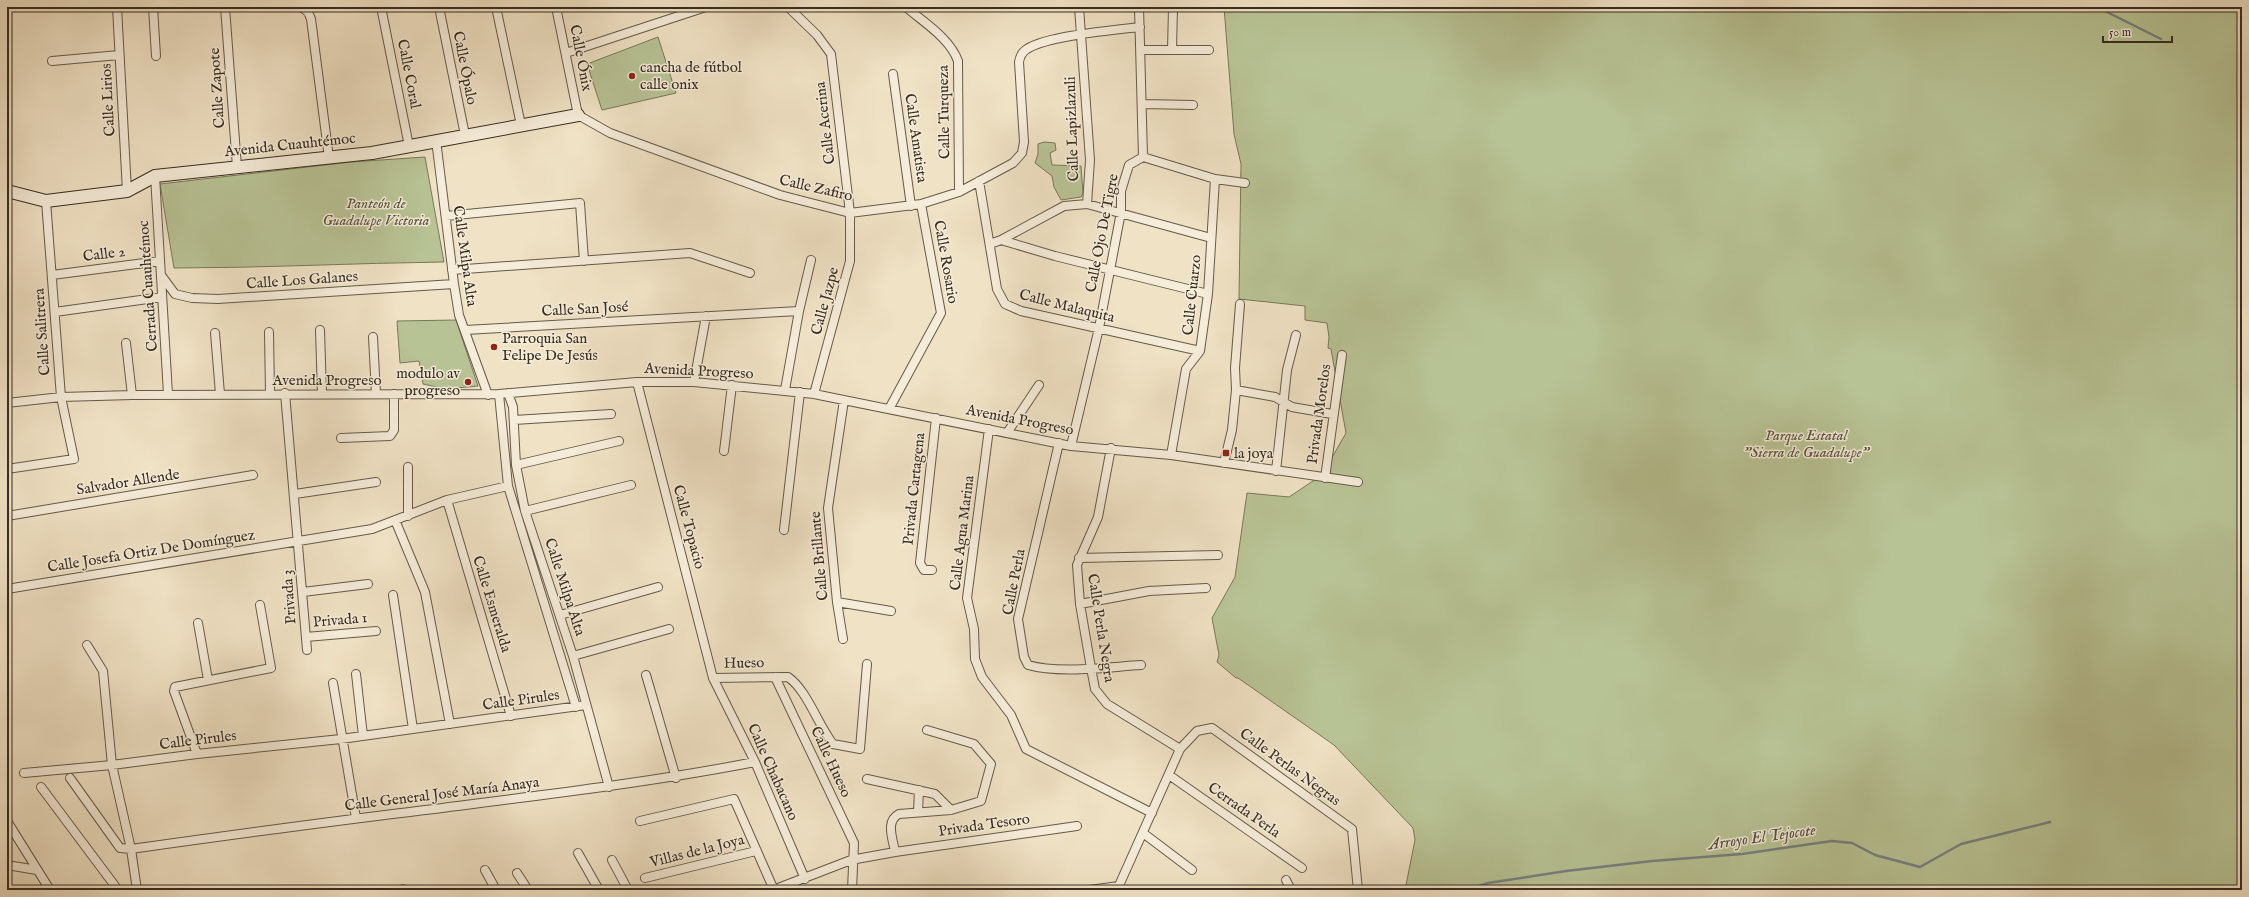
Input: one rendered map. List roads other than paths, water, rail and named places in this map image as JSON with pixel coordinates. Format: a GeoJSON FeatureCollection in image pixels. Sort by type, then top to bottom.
{"type":"FeatureCollection","features":[{"type":"Feature","properties":{"kind":"main road","name":"Avenida Cuauhtémoc"},"geometry":{"type":"LineString","coordinates":[[7,192],[46,201],[127,191],[155,176],[329,158],[409,146],[521,124],[578,115]]}},
{"type":"Feature","properties":{"kind":"street","name":"Calle Lirios"},"geometry":{"type":"LineString","coordinates":[[117,7],[127,191]]}},
{"type":"Feature","properties":{"kind":"street"},"geometry":{"type":"LineString","coordinates":[[153,7],[156,56]]}},
{"type":"Feature","properties":{"kind":"street","name":"Calle Zapote"},"geometry":{"type":"LineString","coordinates":[[225,7],[238,167]]}},
{"type":"Feature","properties":{"kind":"street"},"geometry":{"type":"LineString","coordinates":[[301,7],[308,12],[311,19],[329,158]]}},
{"type":"Feature","properties":{"kind":"street","name":"Calle Coral"},"geometry":{"type":"LineString","coordinates":[[381,7],[409,146]]}},
{"type":"Feature","properties":{"kind":"street","name":"Calle Ópalo"},"geometry":{"type":"LineString","coordinates":[[439,7],[464,135]]}},
{"type":"Feature","properties":{"kind":"street"},"geometry":{"type":"LineString","coordinates":[[496,7],[521,124]]}},
{"type":"Feature","properties":{"kind":"street","name":"Calle Ónix"},"geometry":{"type":"LineString","coordinates":[[556,7],[578,115]]}},
{"type":"Feature","properties":{"kind":"street"},"geometry":{"type":"LineString","coordinates":[[566,53],[706,7]]}},
{"type":"Feature","properties":{"kind":"street","name":"Calle Acerina"},"geometry":{"type":"LineString","coordinates":[[788,7],[817,35],[831,54],[850,213]]}},
{"type":"Feature","properties":{"kind":"street","name":"Calle Turqueza"},"geometry":{"type":"LineString","coordinates":[[906,7],[945,40],[955,51],[958,61],[959,192]]}},
{"type":"Feature","properties":{"kind":"street","name":"Calle Lapizlazuli"},"geometry":{"type":"LineString","coordinates":[[1079,7],[1090,160],[1087,204]]}},
{"type":"Feature","properties":{"kind":"street"},"geometry":{"type":"LineString","coordinates":[[1139,7],[1143,104],[1143,157],[1215,179],[1245,183]]}},
{"type":"Feature","properties":{"kind":"street"},"geometry":{"type":"LineString","coordinates":[[1172,50],[1173,7]]}},
{"type":"Feature","properties":{"kind":"street"},"geometry":{"type":"LineString","coordinates":[[1081,34],[1140,26]]}},
{"type":"Feature","properties":{"kind":"street","name":"Calle Zafiro"},"geometry":{"type":"LineString","coordinates":[[578,115],[610,133],[765,190],[850,213],[911,206],[959,192],[1013,163],[1022,153],[1024,142],[1019,62],[1020,55],[1027,48],[1081,34]]}},
{"type":"Feature","properties":{"kind":"street"},"geometry":{"type":"LineString","coordinates":[[1141,50],[1209,50]]}},
{"type":"Feature","properties":{"kind":"street"},"geometry":{"type":"LineString","coordinates":[[52,61],[119,54]]}},
{"type":"Feature","properties":{"kind":"street","name":"Calle Amatista"},"geometry":{"type":"LineString","coordinates":[[893,74],[911,206]]}},
{"type":"Feature","properties":{"kind":"street"},"geometry":{"type":"LineString","coordinates":[[1143,104],[1193,105]]}},
{"type":"Feature","properties":{"kind":"street","name":"Calle Milpa Alta"},"geometry":{"type":"LineString","coordinates":[[436,140],[459,315],[488,395]]}},
{"type":"Feature","properties":{"kind":"street","name":"Calle Ojo De Tigre"},"geometry":{"type":"LineString","coordinates":[[1071,446],[1099,328],[1120,212],[1121,191],[1129,165],[1143,157]]}},
{"type":"Feature","properties":{"kind":"street","name":"Cerrada Cuauhtémoc"},"geometry":{"type":"LineString","coordinates":[[155,176],[168,394]]}},
{"type":"Feature","properties":{"kind":"street","name":"Calle Cuarzo"},"geometry":{"type":"LineString","coordinates":[[1171,455],[1186,369],[1200,351],[1208,294],[1215,179]]}},
{"type":"Feature","properties":{"kind":"street","name":"Calle Malaquita"},"geometry":{"type":"LineString","coordinates":[[979,181],[997,289],[1005,304],[1021,311],[1200,351]]}},
{"type":"Feature","properties":{"kind":"street","name":"Calle Salitrera"},"geometry":{"type":"LineString","coordinates":[[7,469],[74,459],[61,397],[46,201]]}},
{"type":"Feature","properties":{"kind":"street"},"geometry":{"type":"LineString","coordinates":[[446,216],[580,203],[584,261]]}},
{"type":"Feature","properties":{"kind":"street","name":"Calle Rosario"},"geometry":{"type":"LineString","coordinates":[[889,408],[940,313],[921,204]]}},
{"type":"Feature","properties":{"kind":"street"},"geometry":{"type":"LineString","coordinates":[[990,244],[1064,206],[1087,204],[1211,238]]}},
{"type":"Feature","properties":{"kind":"street","name":"Calle Jazpe"},"geometry":{"type":"LineString","coordinates":[[814,394],[850,261],[850,213]]}},
{"type":"Feature","properties":{"kind":"street"},"geometry":{"type":"LineString","coordinates":[[1000,240],[1109,270],[1208,294]]}},
{"type":"Feature","properties":{"kind":"street"},"geometry":{"type":"LineString","coordinates":[[452,270],[690,253],[750,273]]}},
{"type":"Feature","properties":{"kind":"street"},"geometry":{"type":"LineString","coordinates":[[785,390],[799,311],[811,260]]}},
{"type":"Feature","properties":{"kind":"street","name":"Calle 2"},"geometry":{"type":"LineString","coordinates":[[52,275],[160,261]]}},
{"type":"Feature","properties":{"kind":"street","name":"Calle Los Galanes"},"geometry":{"type":"LineString","coordinates":[[161,275],[175,294],[192,298],[218,299],[454,284]]}},
{"type":"Feature","properties":{"kind":"street"},"geometry":{"type":"LineString","coordinates":[[55,312],[162,297]]}},
{"type":"Feature","properties":{"kind":"street"},"geometry":{"type":"LineString","coordinates":[[1224,463],[1232,430],[1236,390],[1234,368],[1240,304]]}},
{"type":"Feature","properties":{"kind":"street","name":"Calle San José"},"geometry":{"type":"LineString","coordinates":[[465,330],[799,311]]}},
{"type":"Feature","properties":{"kind":"street"},"geometry":{"type":"LineString","coordinates":[[694,382],[706,316]]}},
{"type":"Feature","properties":{"kind":"street"},"geometry":{"type":"LineString","coordinates":[[320,330],[322,394]]}},
{"type":"Feature","properties":{"kind":"street"},"geometry":{"type":"LineString","coordinates":[[269,332],[270,394]]}},
{"type":"Feature","properties":{"kind":"street"},"geometry":{"type":"LineString","coordinates":[[215,333],[220,394]]}},
{"type":"Feature","properties":{"kind":"street"},"geometry":{"type":"LineString","coordinates":[[1276,470],[1287,370],[1296,335]]}},
{"type":"Feature","properties":{"kind":"street"},"geometry":{"type":"LineString","coordinates":[[372,337],[376,394]]}},
{"type":"Feature","properties":{"kind":"street"},"geometry":{"type":"LineString","coordinates":[[126,343],[132,395]]}},
{"type":"Feature","properties":{"kind":"street","name":"Privada Morelos"},"geometry":{"type":"LineString","coordinates":[[1325,478],[1332,414],[1342,355]]}},
{"type":"Feature","properties":{"kind":"street","name":"Avenida Progreso"},"geometry":{"type":"LineString","coordinates":[[7,403],[61,397],[168,394],[285,393],[488,395],[637,382],[694,382],[814,394],[1071,446],[1111,448],[1171,455],[1358,482]]}},
{"type":"Feature","properties":{"kind":"street","name":"Calle Topacio"},"geometry":{"type":"LineString","coordinates":[[637,382],[714,678]]}},
{"type":"Feature","properties":{"kind":"street"},"geometry":{"type":"LineString","coordinates":[[724,451],[732,385]]}},
{"type":"Feature","properties":{"kind":"street"},"geometry":{"type":"LineString","coordinates":[[1007,433],[1039,385]]}},
{"type":"Feature","properties":{"kind":"street"},"geometry":{"type":"LineString","coordinates":[[1236,390],[1275,397],[1292,407],[1332,414]]}},
{"type":"Feature","properties":{"kind":"street"},"geometry":{"type":"LineString","coordinates":[[784,530],[800,392]]}},
{"type":"Feature","properties":{"kind":"street"},"geometry":{"type":"LineString","coordinates":[[285,393],[299,541]]}},
{"type":"Feature","properties":{"kind":"street","name":"Calle Milpa Alta"},"geometry":{"type":"LineString","coordinates":[[508,393],[514,420],[516,465],[525,510],[573,656],[609,787]]}},
{"type":"Feature","properties":{"kind":"street"},"geometry":{"type":"LineString","coordinates":[[341,438],[390,436],[394,430],[394,394]]}},
{"type":"Feature","properties":{"kind":"street","name":"Calle Milpa Alta"},"geometry":{"type":"LineString","coordinates":[[499,394],[508,486],[576,707]]}},
{"type":"Feature","properties":{"kind":"street","name":"Calle Brillante"},"geometry":{"type":"LineString","coordinates":[[842,639],[828,508],[844,400]]}},
{"type":"Feature","properties":{"kind":"street"},"geometry":{"type":"LineString","coordinates":[[514,420],[611,414]]}},
{"type":"Feature","properties":{"kind":"street","name":"Privada Cartagena"},"geometry":{"type":"LineString","coordinates":[[932,570],[924,570],[920,563],[936,418]]}},
{"type":"Feature","properties":{"kind":"street","name":"Calle Agua Marina"},"geometry":{"type":"LineString","coordinates":[[989,429],[967,598],[974,628],[975,659],[982,676],[1011,715],[1026,749],[1152,813]]}},
{"type":"Feature","properties":{"kind":"street"},"geometry":{"type":"LineString","coordinates":[[516,465],[619,441]]}},
{"type":"Feature","properties":{"kind":"street","name":"Calle Perla"},"geometry":{"type":"LineString","coordinates":[[1059,443],[1018,619],[1024,656],[1028,665],[1037,668],[1091,668]]}},
{"type":"Feature","properties":{"kind":"street","name":"Calle Perla Negra"},"geometry":{"type":"LineString","coordinates":[[1111,448],[1098,517],[1077,565],[1080,604],[1095,689],[1107,704],[1180,749]]}},
{"type":"Feature","properties":{"kind":"street"},"geometry":{"type":"LineString","coordinates":[[408,467],[408,516]]}},
{"type":"Feature","properties":{"kind":"street","name":"Salvador Allende"},"geometry":{"type":"LineString","coordinates":[[7,516],[253,475]]}},
{"type":"Feature","properties":{"kind":"street"},"geometry":{"type":"LineString","coordinates":[[295,494],[376,482]]}},
{"type":"Feature","properties":{"kind":"street"},"geometry":{"type":"LineString","coordinates":[[525,510],[631,485]]}},
{"type":"Feature","properties":{"kind":"street","name":"Calle Josefa Ortiz De Domínguez"},"geometry":{"type":"LineString","coordinates":[[7,589],[372,529],[447,500],[508,486]]}},
{"type":"Feature","properties":{"kind":"street","name":"Calle Esmeralda"},"geometry":{"type":"LineString","coordinates":[[447,500],[511,716]]}},
{"type":"Feature","properties":{"kind":"street"},"geometry":{"type":"LineString","coordinates":[[395,520],[425,592],[450,724]]}},
{"type":"Feature","properties":{"kind":"street","name":"Privada 3"},"geometry":{"type":"LineString","coordinates":[[299,541],[307,650]]}},
{"type":"Feature","properties":{"kind":"street"},"geometry":{"type":"LineString","coordinates":[[1079,558],[1218,555]]}},
{"type":"Feature","properties":{"kind":"street"},"geometry":{"type":"LineString","coordinates":[[303,592],[368,584]]}},
{"type":"Feature","properties":{"kind":"street"},"geometry":{"type":"LineString","coordinates":[[560,615],[658,587]]}},
{"type":"Feature","properties":{"kind":"street"},"geometry":{"type":"LineString","coordinates":[[1080,604],[1149,591],[1206,588]]}},
{"type":"Feature","properties":{"kind":"street"},"geometry":{"type":"LineString","coordinates":[[393,595],[413,729]]}},
{"type":"Feature","properties":{"kind":"street"},"geometry":{"type":"LineString","coordinates":[[837,602],[891,611]]}},
{"type":"Feature","properties":{"kind":"street"},"geometry":{"type":"LineString","coordinates":[[197,754],[174,692],[175,687],[271,668],[260,605]]}},
{"type":"Feature","properties":{"kind":"street"},"geometry":{"type":"LineString","coordinates":[[198,624],[208,680]]}},
{"type":"Feature","properties":{"kind":"street"},"geometry":{"type":"LineString","coordinates":[[573,656],[669,629]]}},
{"type":"Feature","properties":{"kind":"street","name":"Privada 1"},"geometry":{"type":"LineString","coordinates":[[306,637],[376,631]]}},
{"type":"Feature","properties":{"kind":"street"},"geometry":{"type":"LineString","coordinates":[[87,645],[103,671],[112,765],[131,849],[137,890]]}},
{"type":"Feature","properties":{"kind":"street","name":"Hueso"},"geometry":{"type":"LineString","coordinates":[[714,678],[788,677],[794,681],[822,730],[833,744],[860,749],[867,664]]}},
{"type":"Feature","properties":{"kind":"street"},"geometry":{"type":"LineString","coordinates":[[1091,668],[1141,665]]}},
{"type":"Feature","properties":{"kind":"street"},"geometry":{"type":"LineString","coordinates":[[356,674],[364,736]]}},
{"type":"Feature","properties":{"kind":"street"},"geometry":{"type":"LineString","coordinates":[[646,675],[676,778]]}},
{"type":"Feature","properties":{"kind":"street","name":"Calle Hueso"},"geometry":{"type":"LineString","coordinates":[[775,677],[854,843],[852,860]]}},
{"type":"Feature","properties":{"kind":"street","name":"Calle Chabacano"},"geometry":{"type":"LineString","coordinates":[[714,678],[755,762],[805,879]]}},
{"type":"Feature","properties":{"kind":"street"},"geometry":{"type":"LineString","coordinates":[[333,683],[341,739],[356,818]]}},
{"type":"Feature","properties":{"kind":"street","name":"Calle Pirules"},"geometry":{"type":"LineString","coordinates":[[24,772],[112,765],[197,754],[341,739],[586,705]]}},
{"type":"Feature","properties":{"kind":"street","name":"Calle Perlas Negras"},"geometry":{"type":"LineString","coordinates":[[1180,749],[1197,731],[1212,728],[1352,829],[1358,890]]}},
{"type":"Feature","properties":{"kind":"street","name":"Privada Tesoro"},"geometry":{"type":"LineString","coordinates":[[894,852],[890,822],[893,817],[899,814],[951,810],[981,801],[991,764],[974,744],[927,730]]}},
{"type":"Feature","properties":{"kind":"street"},"geometry":{"type":"LineString","coordinates":[[1089,890],[1118,888],[1180,749]]}},
{"type":"Feature","properties":{"kind":"street","name":"Calle General José María Anaya"},"geometry":{"type":"LineString","coordinates":[[131,849],[356,818],[676,778],[755,762]]}},
{"type":"Feature","properties":{"kind":"street","name":"Cerrada Perla"},"geometry":{"type":"LineString","coordinates":[[1169,775],[1302,868]]}},
{"type":"Feature","properties":{"kind":"street"},"geometry":{"type":"LineString","coordinates":[[70,778],[120,848],[131,849]]}},
{"type":"Feature","properties":{"kind":"street"},"geometry":{"type":"LineString","coordinates":[[867,779],[935,794],[951,810]]}},
{"type":"Feature","properties":{"kind":"street"},"geometry":{"type":"LineString","coordinates":[[41,787],[118,890]]}},
{"type":"Feature","properties":{"kind":"street"},"geometry":{"type":"LineString","coordinates":[[918,812],[919,790]]}},
{"type":"Feature","properties":{"kind":"street","name":"Villas de la Joya"},"geometry":{"type":"LineString","coordinates":[[640,821],[734,800],[774,890]]}},
{"type":"Feature","properties":{"kind":"street"},"geometry":{"type":"LineString","coordinates":[[8,826],[50,890]]}},
{"type":"Feature","properties":{"kind":"street","name":"Privada Tesoro"},"geometry":{"type":"LineString","coordinates":[[774,890],[852,860],[894,852],[1077,826]]}},
{"type":"Feature","properties":{"kind":"street"},"geometry":{"type":"LineString","coordinates":[[1143,833],[1192,870]]}},
{"type":"Feature","properties":{"kind":"street","name":"Villas de la Joya"},"geometry":{"type":"LineString","coordinates":[[645,878],[756,851]]}},
{"type":"Feature","properties":{"kind":"street"},"geometry":{"type":"LineString","coordinates":[[578,853],[599,890]]}},
{"type":"Feature","properties":{"kind":"street"},"geometry":{"type":"LineString","coordinates":[[612,860],[628,890]]}},
{"type":"Feature","properties":{"kind":"street"},"geometry":{"type":"LineString","coordinates":[[852,860],[852,890]]}},
{"type":"Feature","properties":{"kind":"street"},"geometry":{"type":"LineString","coordinates":[[7,865],[37,870]]}},
{"type":"Feature","properties":{"kind":"street"},"geometry":{"type":"LineString","coordinates":[[485,870],[496,890]]}},
{"type":"Feature","properties":{"kind":"street"},"geometry":{"type":"LineString","coordinates":[[517,873],[528,890]]}},
{"type":"Feature","properties":{"kind":"street"},"geometry":{"type":"LineString","coordinates":[[1286,880],[1291,890]]}},
{"type":"Feature","properties":{"kind":"waterway"},"geometry":{"type":"LineString","coordinates":[[2097,7],[2161,39]]}},
{"type":"Feature","properties":{"kind":"waterway","name":"Arroyo El Tejocote"},"geometry":{"type":"LineString","coordinates":[[1467,890],[1488,883],[1566,871],[1652,861],[1742,854],[1832,841],[1852,843],[1875,855],[1920,867],[1961,844],[2050,822]]}},
{"type":"Feature","properties":{"kind":"place","name":"cancha de fútbol calle onix"},"geometry":{"type":"Point","coordinates":[632,76]}},
{"type":"Feature","properties":{"kind":"place","name":"Parroquia San Felipe De Jesús"},"geometry":{"type":"Point","coordinates":[494,347]}},
{"type":"Feature","properties":{"kind":"place","name":"modulo av progreso"},"geometry":{"type":"Point","coordinates":[468,382]}},
{"type":"Feature","properties":{"kind":"place","name":"la joya"},"geometry":{"type":"Point","coordinates":[1226,453]}},
{"type":"Feature","properties":{"kind":"park label","name":"Panteón de Guadalupe Victoria"},"geometry":{"type":"Point","coordinates":[376,212]}},
{"type":"Feature","properties":{"kind":"park label","name":"Parque Estatal \"Sierra de Guadalupe\""},"geometry":{"type":"Point","coordinates":[1806,444]}}]}
